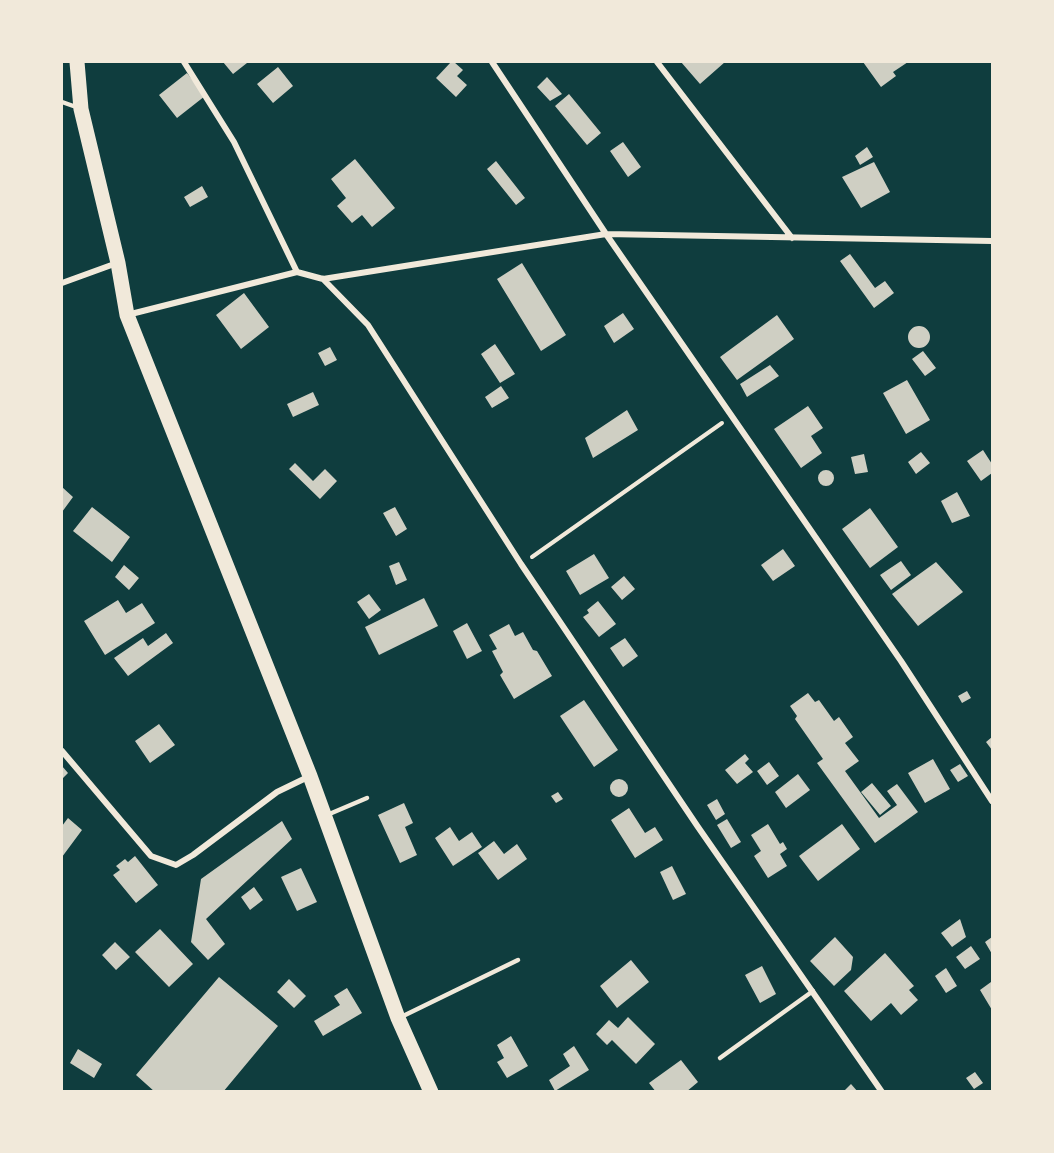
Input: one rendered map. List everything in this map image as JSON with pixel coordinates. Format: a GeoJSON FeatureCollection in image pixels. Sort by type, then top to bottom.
{"type":"FeatureCollection","features":[{"type":"Feature","properties":{"kind":"main road"},"geometry":{"type":"LineString","coordinates":[[77,62],[81,109],[118,263],[127,315],[310,776],[398,1018],[431,1092]]}},
{"type":"Feature","properties":{"kind":"street"},"geometry":{"type":"LineString","coordinates":[[184,62],[234,142],[297,272]]}},
{"type":"Feature","properties":{"kind":"street"},"geometry":{"type":"LineString","coordinates":[[492,62],[606,234],[901,661],[993,801]]}},
{"type":"Feature","properties":{"kind":"street"},"geometry":{"type":"LineString","coordinates":[[657,62],[792,238]]}},
{"type":"Feature","properties":{"kind":"street"},"geometry":{"type":"LineString","coordinates":[[127,315],[297,272],[324,279],[606,234],[993,241]]}},
{"type":"Feature","properties":{"kind":"street"},"geometry":{"type":"LineString","coordinates":[[62,283],[118,263]]}},
{"type":"Feature","properties":{"kind":"street"},"geometry":{"type":"LineString","coordinates":[[324,279],[368,326],[521,564],[698,827],[882,1092]]}},
{"type":"Feature","properties":{"kind":"street"},"geometry":{"type":"LineString","coordinates":[[62,751],[151,856],[176,865],[193,855],[277,792],[310,776]]}},
{"type":"Feature","properties":{"kind":"lane"},"geometry":{"type":"LineString","coordinates":[[62,102],[81,109]]}},
{"type":"Feature","properties":{"kind":"lane"},"geometry":{"type":"LineString","coordinates":[[325,817],[367,798]]}},
{"type":"Feature","properties":{"kind":"lane"},"geometry":{"type":"LineString","coordinates":[[398,1018],[518,960]]}},
{"type":"Feature","properties":{"kind":"lane"},"geometry":{"type":"LineString","coordinates":[[720,1058],[813,991]]}},
{"type":"Feature","properties":{"kind":"path"},"geometry":{"type":"LineString","coordinates":[[521,564],[733,416]]}},
{"type":"Feature","properties":{"kind":"building"},"geometry":{"type":"Polygon","coordinates":[[[223,62],[246,62],[247,63],[233,74],[223,62]]]}},
{"type":"Feature","properties":{"kind":"building"},"geometry":{"type":"Polygon","coordinates":[[[451,62],[463,70],[457,76],[467,85],[456,97],[436,78],[451,62]]]}},
{"type":"Feature","properties":{"kind":"building"},"geometry":{"type":"Polygon","coordinates":[[[681,62],[725,62],[700,84],[681,62]]]}},
{"type":"Feature","properties":{"kind":"building"},"geometry":{"type":"Polygon","coordinates":[[[863,62],[908,62],[893,72],[896,76],[881,87],[863,62]]]}},
{"type":"Feature","properties":{"kind":"building"},"geometry":{"type":"Polygon","coordinates":[[[278,67],[293,86],[273,103],[257,84],[278,67]]]}},
{"type":"Feature","properties":{"kind":"building"},"geometry":{"type":"Polygon","coordinates":[[[187,73],[205,96],[177,118],[159,95],[187,73]]]}},
{"type":"Feature","properties":{"kind":"building"},"geometry":{"type":"Polygon","coordinates":[[[547,77],[562,94],[550,101],[537,87],[547,77]]]}},
{"type":"Feature","properties":{"kind":"building"},"geometry":{"type":"Polygon","coordinates":[[[569,94],[601,133],[587,145],[555,106],[569,94]]]}},
{"type":"Feature","properties":{"kind":"building"},"geometry":{"type":"Polygon","coordinates":[[[623,142],[641,167],[628,177],[610,151],[623,142]]]}},
{"type":"Feature","properties":{"kind":"building"},"geometry":{"type":"Polygon","coordinates":[[[867,147],[873,157],[860,165],[855,156],[867,147]]]}},
{"type":"Feature","properties":{"kind":"building"},"geometry":{"type":"Polygon","coordinates":[[[355,159],[395,208],[372,227],[362,215],[352,223],[337,206],[346,198],[331,179],[355,159]]]}},
{"type":"Feature","properties":{"kind":"building"},"geometry":{"type":"Polygon","coordinates":[[[496,161],[525,198],[516,205],[487,169],[496,161]]]}},
{"type":"Feature","properties":{"kind":"building"},"geometry":{"type":"Polygon","coordinates":[[[874,162],[890,192],[861,208],[842,177],[874,162]]]}},
{"type":"Feature","properties":{"kind":"building"},"geometry":{"type":"Polygon","coordinates":[[[202,186],[208,197],[190,207],[184,197],[202,186]]]}},
{"type":"Feature","properties":{"kind":"building"},"geometry":{"type":"Polygon","coordinates":[[[850,254],[875,288],[885,281],[894,293],[874,308],[840,261],[850,254]]]}},
{"type":"Feature","properties":{"kind":"building"},"geometry":{"type":"Polygon","coordinates":[[[522,263],[566,335],[541,351],[497,279],[522,263]]]}},
{"type":"Feature","properties":{"kind":"building"},"geometry":{"type":"Polygon","coordinates":[[[244,293],[269,327],[241,349],[216,315],[244,293]]]}},
{"type":"Feature","properties":{"kind":"building"},"geometry":{"type":"Polygon","coordinates":[[[623,313],[634,329],[614,343],[604,326],[623,313]]]}},
{"type":"Feature","properties":{"kind":"building"},"geometry":{"type":"Polygon","coordinates":[[[777,315],[794,339],[737,380],[720,357],[777,315]]]}},
{"type":"Feature","properties":{"kind":"building"},"geometry":{"type":"Polygon","coordinates":[[[915,326],[923,326],[930,333],[930,341],[923,348],[915,348],[908,341],[908,333],[915,326]]]}},
{"type":"Feature","properties":{"kind":"building"},"geometry":{"type":"Polygon","coordinates":[[[495,344],[515,374],[500,383],[481,354],[495,344]]]}},
{"type":"Feature","properties":{"kind":"building"},"geometry":{"type":"Polygon","coordinates":[[[330,347],[337,360],[325,366],[318,353],[330,347]]]}},
{"type":"Feature","properties":{"kind":"building"},"geometry":{"type":"Polygon","coordinates":[[[923,351],[936,368],[925,376],[912,359],[923,351]]]}},
{"type":"Feature","properties":{"kind":"building"},"geometry":{"type":"Polygon","coordinates":[[[770,365],[779,376],[747,397],[740,384],[770,365]]]}},
{"type":"Feature","properties":{"kind":"building"},"geometry":{"type":"Polygon","coordinates":[[[907,380],[930,420],[906,434],[883,393],[907,380]]]}},
{"type":"Feature","properties":{"kind":"building"},"geometry":{"type":"Polygon","coordinates":[[[501,386],[509,398],[492,408],[485,397],[501,386]]]}},
{"type":"Feature","properties":{"kind":"building"},"geometry":{"type":"Polygon","coordinates":[[[313,392],[319,405],[293,417],[287,404],[313,392]]]}},
{"type":"Feature","properties":{"kind":"building"},"geometry":{"type":"Polygon","coordinates":[[[808,406],[823,428],[811,436],[822,453],[801,468],[774,429],[808,406]]]}},
{"type":"Feature","properties":{"kind":"building"},"geometry":{"type":"Polygon","coordinates":[[[627,410],[638,430],[593,458],[585,438],[627,410]]]}},
{"type":"Feature","properties":{"kind":"building"},"geometry":{"type":"Polygon","coordinates":[[[983,450],[992,464],[992,473],[981,481],[967,461],[983,450]]]}},
{"type":"Feature","properties":{"kind":"building"},"geometry":{"type":"Polygon","coordinates":[[[921,452],[930,463],[916,474],[908,462],[921,452]]]}},
{"type":"Feature","properties":{"kind":"building"},"geometry":{"type":"Polygon","coordinates":[[[864,454],[868,472],[855,474],[851,457],[864,454]]]}},
{"type":"Feature","properties":{"kind":"building"},"geometry":{"type":"Polygon","coordinates":[[[295,463],[313,481],[325,469],[337,481],[320,499],[289,469],[295,463]]]}},
{"type":"Feature","properties":{"kind":"building"},"geometry":{"type":"Polygon","coordinates":[[[826,470],[834,478],[826,486],[818,478],[826,470]]]}},
{"type":"Feature","properties":{"kind":"building"},"geometry":{"type":"Polygon","coordinates":[[[62,487],[73,497],[62,512],[62,487]]]}},
{"type":"Feature","properties":{"kind":"building"},"geometry":{"type":"Polygon","coordinates":[[[957,492],[970,516],[952,523],[941,501],[957,492]]]}},
{"type":"Feature","properties":{"kind":"building"},"geometry":{"type":"Polygon","coordinates":[[[92,507],[130,537],[112,562],[73,531],[92,507]]]}},
{"type":"Feature","properties":{"kind":"building"},"geometry":{"type":"Polygon","coordinates":[[[395,507],[407,529],[396,536],[383,513],[395,507]]]}},
{"type":"Feature","properties":{"kind":"building"},"geometry":{"type":"Polygon","coordinates":[[[870,508],[898,547],[870,568],[842,529],[870,508]]]}},
{"type":"Feature","properties":{"kind":"building"},"geometry":{"type":"Polygon","coordinates":[[[783,549],[795,566],[773,581],[761,565],[783,549]]]}},
{"type":"Feature","properties":{"kind":"building"},"geometry":{"type":"Polygon","coordinates":[[[594,554],[609,578],[580,595],[566,571],[594,554]]]}},
{"type":"Feature","properties":{"kind":"building"},"geometry":{"type":"Polygon","coordinates":[[[901,561],[911,575],[891,590],[880,575],[901,561]]]}},
{"type":"Feature","properties":{"kind":"building"},"geometry":{"type":"Polygon","coordinates":[[[399,562],[407,580],[396,585],[389,566],[399,562]]]}},
{"type":"Feature","properties":{"kind":"building"},"geometry":{"type":"Polygon","coordinates":[[[936,562],[963,592],[918,626],[892,594],[936,562]]]}},
{"type":"Feature","properties":{"kind":"building"},"geometry":{"type":"Polygon","coordinates":[[[124,565],[139,578],[129,590],[115,577],[124,565]]]}},
{"type":"Feature","properties":{"kind":"building"},"geometry":{"type":"Polygon","coordinates":[[[624,576],[635,589],[622,600],[611,587],[624,576]]]}},
{"type":"Feature","properties":{"kind":"building"},"geometry":{"type":"Polygon","coordinates":[[[369,594],[381,610],[369,619],[357,602],[369,594]]]}},
{"type":"Feature","properties":{"kind":"building"},"geometry":{"type":"Polygon","coordinates":[[[424,598],[438,626],[379,655],[365,627],[424,598]]]}},
{"type":"Feature","properties":{"kind":"building"},"geometry":{"type":"Polygon","coordinates":[[[118,600],[126,613],[142,603],[155,623],[105,655],[84,621],[118,600]]]}},
{"type":"Feature","properties":{"kind":"building"},"geometry":{"type":"Polygon","coordinates":[[[598,601],[616,624],[599,637],[583,617],[589,613],[587,610],[598,601]]]}},
{"type":"Feature","properties":{"kind":"building"},"geometry":{"type":"Polygon","coordinates":[[[467,623],[482,651],[467,659],[453,631],[467,623]]]}},
{"type":"Feature","properties":{"kind":"building"},"geometry":{"type":"Polygon","coordinates":[[[509,624],[515,636],[523,632],[552,676],[514,699],[500,675],[503,672],[492,651],[497,649],[489,635],[509,624]]]}},
{"type":"Feature","properties":{"kind":"building"},"geometry":{"type":"Polygon","coordinates":[[[166,633],[173,643],[128,676],[114,658],[143,638],[148,646],[166,633]]]}},
{"type":"Feature","properties":{"kind":"building"},"geometry":{"type":"Polygon","coordinates":[[[625,638],[638,656],[623,667],[610,648],[625,638]]]}},
{"type":"Feature","properties":{"kind":"building"},"geometry":{"type":"Polygon","coordinates":[[[967,691],[971,698],[962,703],[958,696],[967,691]]]}},
{"type":"Feature","properties":{"kind":"building"},"geometry":{"type":"Polygon","coordinates":[[[808,693],[815,702],[819,700],[834,721],[839,717],[853,737],[845,743],[859,761],[845,771],[879,818],[897,805],[887,791],[897,784],[918,812],[875,843],[817,763],[823,759],[795,719],[797,716],[790,706],[808,693]]]}},
{"type":"Feature","properties":{"kind":"building"},"geometry":{"type":"Polygon","coordinates":[[[584,700],[618,750],[594,767],[560,716],[584,700]]]}},
{"type":"Feature","properties":{"kind":"building"},"geometry":{"type":"Polygon","coordinates":[[[159,724],[175,745],[150,763],[135,741],[159,724]]]}},
{"type":"Feature","properties":{"kind":"building"},"geometry":{"type":"Polygon","coordinates":[[[992,737],[992,750],[986,742],[992,737]]]}},
{"type":"Feature","properties":{"kind":"building"},"geometry":{"type":"Polygon","coordinates":[[[745,754],[749,759],[745,763],[753,772],[737,784],[725,770],[745,754]]]}},
{"type":"Feature","properties":{"kind":"building"},"geometry":{"type":"Polygon","coordinates":[[[933,759],[950,789],[925,803],[908,773],[933,759]]]}},
{"type":"Feature","properties":{"kind":"building"},"geometry":{"type":"Polygon","coordinates":[[[769,762],[779,776],[767,785],[757,771],[769,762]]]}},
{"type":"Feature","properties":{"kind":"building"},"geometry":{"type":"Polygon","coordinates":[[[960,764],[968,776],[958,782],[950,770],[960,764]]]}},
{"type":"Feature","properties":{"kind":"building"},"geometry":{"type":"Polygon","coordinates":[[[62,766],[68,773],[62,779],[62,766]]]}},
{"type":"Feature","properties":{"kind":"building"},"geometry":{"type":"Polygon","coordinates":[[[798,774],[810,790],[786,808],[775,792],[798,774]]]}},
{"type":"Feature","properties":{"kind":"building"},"geometry":{"type":"Polygon","coordinates":[[[615,779],[623,779],[628,784],[626,795],[615,797],[610,792],[610,784],[615,779]]]}},
{"type":"Feature","properties":{"kind":"building"},"geometry":{"type":"Polygon","coordinates":[[[872,783],[891,806],[880,815],[861,792],[872,783]]]}},
{"type":"Feature","properties":{"kind":"building"},"geometry":{"type":"Polygon","coordinates":[[[558,792],[563,799],[556,803],[551,796],[558,792]]]}},
{"type":"Feature","properties":{"kind":"building"},"geometry":{"type":"Polygon","coordinates":[[[717,799],[725,814],[716,820],[707,805],[717,799]]]}},
{"type":"Feature","properties":{"kind":"building"},"geometry":{"type":"Polygon","coordinates":[[[404,803],[413,823],[405,827],[417,855],[400,863],[378,815],[404,803]]]}},
{"type":"Feature","properties":{"kind":"building"},"geometry":{"type":"Polygon","coordinates":[[[629,808],[645,833],[655,827],[663,840],[635,858],[611,820],[629,808]]]}},
{"type":"Feature","properties":{"kind":"building"},"geometry":{"type":"Polygon","coordinates":[[[68,818],[82,830],[62,857],[62,826],[68,818]]]}},
{"type":"Feature","properties":{"kind":"building"},"geometry":{"type":"Polygon","coordinates":[[[727,819],[741,842],[731,848],[717,825],[727,819]]]}},
{"type":"Feature","properties":{"kind":"building"},"geometry":{"type":"Polygon","coordinates":[[[282,821],[292,839],[206,919],[225,944],[208,960],[191,942],[201,879],[282,821]]]}},
{"type":"Feature","properties":{"kind":"building"},"geometry":{"type":"Polygon","coordinates":[[[768,824],[780,844],[783,842],[787,849],[780,854],[787,866],[768,878],[754,856],[761,851],[751,835],[768,824]]]}},
{"type":"Feature","properties":{"kind":"building"},"geometry":{"type":"Polygon","coordinates":[[[842,824],[860,849],[818,881],[799,856],[842,824]]]}},
{"type":"Feature","properties":{"kind":"building"},"geometry":{"type":"Polygon","coordinates":[[[450,827],[459,841],[472,832],[482,847],[453,866],[435,838],[450,827]]]}},
{"type":"Feature","properties":{"kind":"building"},"geometry":{"type":"Polygon","coordinates":[[[494,841],[504,854],[517,844],[527,859],[498,880],[478,853],[494,841]]]}},
{"type":"Feature","properties":{"kind":"building"},"geometry":{"type":"Polygon","coordinates":[[[135,856],[158,885],[136,903],[113,875],[120,870],[116,866],[125,859],[128,862],[135,856]]]}},
{"type":"Feature","properties":{"kind":"building"},"geometry":{"type":"Polygon","coordinates":[[[672,866],[686,894],[673,900],[660,872],[672,866]]]}},
{"type":"Feature","properties":{"kind":"building"},"geometry":{"type":"Polygon","coordinates":[[[301,868],[317,902],[297,911],[281,877],[301,868]]]}},
{"type":"Feature","properties":{"kind":"building"},"geometry":{"type":"Polygon","coordinates":[[[254,887],[263,900],[250,910],[241,897],[254,887]]]}},
{"type":"Feature","properties":{"kind":"building"},"geometry":{"type":"Polygon","coordinates":[[[960,919],[966,937],[952,947],[941,933],[960,919]]]}},
{"type":"Feature","properties":{"kind":"building"},"geometry":{"type":"Polygon","coordinates":[[[160,929],[193,964],[169,987],[135,952],[160,929]]]}},
{"type":"Feature","properties":{"kind":"building"},"geometry":{"type":"Polygon","coordinates":[[[835,937],[853,957],[851,970],[834,986],[810,961],[835,937]]]}},
{"type":"Feature","properties":{"kind":"building"},"geometry":{"type":"Polygon","coordinates":[[[992,937],[992,954],[985,942],[992,937]]]}},
{"type":"Feature","properties":{"kind":"building"},"geometry":{"type":"Polygon","coordinates":[[[115,942],[130,957],[116,970],[102,955],[115,942]]]}},
{"type":"Feature","properties":{"kind":"building"},"geometry":{"type":"Polygon","coordinates":[[[971,946],[980,959],[965,969],[956,957],[971,946]]]}},
{"type":"Feature","properties":{"kind":"building"},"geometry":{"type":"Polygon","coordinates":[[[885,953],[914,986],[909,990],[918,1000],[901,1015],[891,1003],[871,1021],[844,991],[885,953]]]}},
{"type":"Feature","properties":{"kind":"building"},"geometry":{"type":"Polygon","coordinates":[[[631,960],[649,982],[617,1008],[600,986],[631,960]]]}},
{"type":"Feature","properties":{"kind":"building"},"geometry":{"type":"Polygon","coordinates":[[[762,966],[776,994],[760,1003],[745,975],[762,966]]]}},
{"type":"Feature","properties":{"kind":"building"},"geometry":{"type":"Polygon","coordinates":[[[946,968],[957,986],[946,993],[935,976],[946,968]]]}},
{"type":"Feature","properties":{"kind":"building"},"geometry":{"type":"Polygon","coordinates":[[[219,977],[278,1026],[223,1092],[155,1092],[136,1075],[219,977]]]}},
{"type":"Feature","properties":{"kind":"building"},"geometry":{"type":"Polygon","coordinates":[[[289,979],[306,996],[294,1008],[277,992],[289,979]]]}},
{"type":"Feature","properties":{"kind":"building"},"geometry":{"type":"Polygon","coordinates":[[[991,982],[992,984],[992,1010],[980,990],[991,982]]]}},
{"type":"Feature","properties":{"kind":"building"},"geometry":{"type":"Polygon","coordinates":[[[347,988],[362,1013],[323,1036],[314,1021],[340,1005],[334,996],[347,988]]]}},
{"type":"Feature","properties":{"kind":"building"},"geometry":{"type":"Polygon","coordinates":[[[628,1017],[655,1044],[636,1064],[612,1040],[607,1045],[596,1034],[609,1020],[618,1028],[628,1017]]]}},
{"type":"Feature","properties":{"kind":"building"},"geometry":{"type":"Polygon","coordinates":[[[511,1036],[528,1066],[507,1078],[497,1062],[504,1058],[497,1045],[511,1036]]]}},
{"type":"Feature","properties":{"kind":"building"},"geometry":{"type":"Polygon","coordinates":[[[574,1046],[589,1070],[555,1091],[549,1080],[570,1066],[563,1054],[574,1046]]]}},
{"type":"Feature","properties":{"kind":"building"},"geometry":{"type":"Polygon","coordinates":[[[78,1049],[102,1064],[94,1078],[70,1063],[78,1049]]]}},
{"type":"Feature","properties":{"kind":"building"},"geometry":{"type":"Polygon","coordinates":[[[681,1060],[698,1082],[686,1092],[656,1092],[649,1083],[681,1060]]]}},
{"type":"Feature","properties":{"kind":"building"},"geometry":{"type":"Polygon","coordinates":[[[975,1072],[983,1083],[974,1089],[966,1078],[975,1072]]]}},
{"type":"Feature","properties":{"kind":"building"},"geometry":{"type":"Polygon","coordinates":[[[851,1084],[858,1092],[843,1092],[851,1084]]]}}]}
